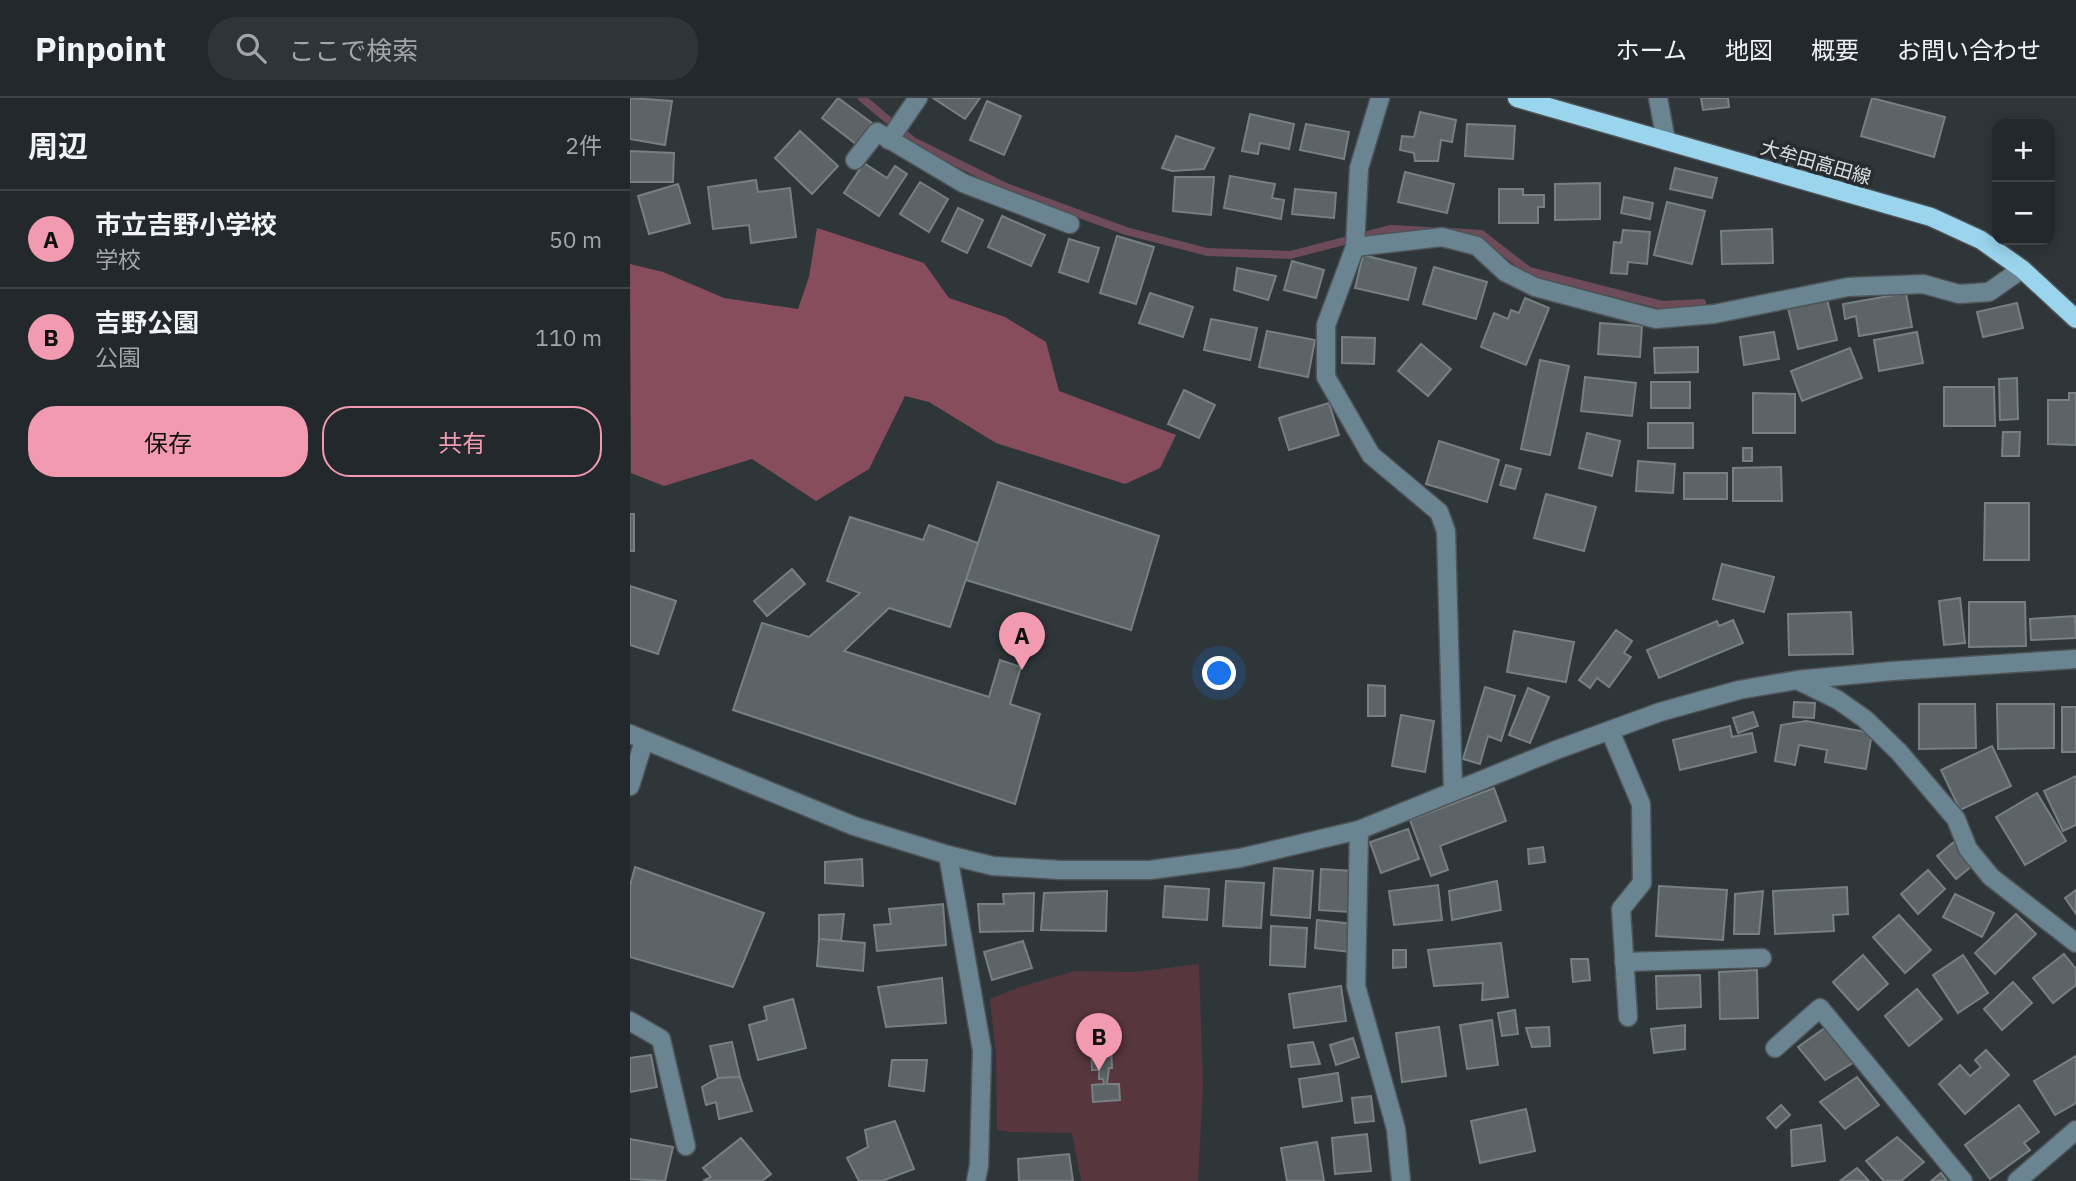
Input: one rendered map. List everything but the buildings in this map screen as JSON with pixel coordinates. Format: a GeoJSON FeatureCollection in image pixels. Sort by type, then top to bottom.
{"type":"FeatureCollection","features":[{"type":"Feature","properties":{"kind":"main road","name":"大牟田高田線"},"geometry":{"type":"LineString","coordinates":[[1517,98],[1931,217],[1981,240],[2022,269],[2076,319]]}},
{"type":"Feature","properties":{"kind":"street"},"geometry":{"type":"LineString","coordinates":[[895,132],[918,98]]}},
{"type":"Feature","properties":{"kind":"street"},"geometry":{"type":"LineString","coordinates":[[1380,98],[1359,168],[1355,238],[1326,325],[1326,377],[1371,455],[1439,512],[1446,531],[1453,790]]}},
{"type":"Feature","properties":{"kind":"street"},"geometry":{"type":"LineString","coordinates":[[1658,98],[1666,141]]}},
{"type":"Feature","properties":{"kind":"street"},"geometry":{"type":"LineString","coordinates":[[855,160],[877,132],[895,132],[963,183],[1070,223]]}},
{"type":"Feature","properties":{"kind":"street"},"geometry":{"type":"LineString","coordinates":[[1355,238],[1442,237],[1478,246],[1505,272],[1535,287],[1656,318],[1714,314],[1848,287],[1923,285],[1959,294],[1989,292],[2022,269]]}},
{"type":"Feature","properties":{"kind":"street"},"geometry":{"type":"LineString","coordinates":[[630,786],[637,738],[853,826],[948,855],[993,866],[1061,870],[1150,870],[1240,858],[1359,830],[1453,790],[1660,712],[1739,690],[1797,680],[1892,671],[2076,659]]}},
{"type":"Feature","properties":{"kind":"street"},"geometry":{"type":"LineString","coordinates":[[1797,680],[1838,700],[1865,719],[1899,752],[1956,819],[1968,849],[1991,877],[2076,943]]}},
{"type":"Feature","properties":{"kind":"street"},"geometry":{"type":"LineString","coordinates":[[1610,731],[1641,804],[1642,883],[1621,909],[1628,1017]]}},
{"type":"Feature","properties":{"kind":"street"},"geometry":{"type":"LineString","coordinates":[[1359,830],[1356,986],[1396,1129],[1401,1181]]}},
{"type":"Feature","properties":{"kind":"street"},"geometry":{"type":"LineString","coordinates":[[948,855],[982,1050],[979,1165],[976,1181]]}},
{"type":"Feature","properties":{"kind":"street"},"geometry":{"type":"LineString","coordinates":[[1624,962],[1762,958]]}},
{"type":"Feature","properties":{"kind":"street"},"geometry":{"type":"LineString","coordinates":[[1775,1048],[1820,1008],[1963,1181]]}},
{"type":"Feature","properties":{"kind":"street"},"geometry":{"type":"LineString","coordinates":[[630,1021],[661,1039],[686,1146]]}},
{"type":"Feature","properties":{"kind":"street"},"geometry":{"type":"LineString","coordinates":[[2017,1181],[2076,1130]]}},
{"type":"Feature","properties":{"kind":"shaded area"},"geometry":{"type":"Polygon","coordinates":[[[817,228],[924,263],[949,298],[1005,317],[1046,342],[1059,391],[1176,435],[1160,468],[1125,484],[996,443],[929,402],[905,396],[869,469],[816,501],[752,459],[664,486],[631,473],[630,264],[663,272],[724,298],[798,309],[809,277],[817,228]]]}},
{"type":"Feature","properties":{"kind":"shaded area"},"geometry":{"type":"Polygon","coordinates":[[[1199,964],[1203,1086],[1198,1181],[1081,1181],[1072,1133],[997,1130],[996,1055],[990,999],[1075,971],[1135,972],[1199,964]]]}},
{"type":"Feature","properties":{"kind":"waterway"},"geometry":{"type":"LineString","coordinates":[[862,98],[913,141],[1006,187],[1126,231],[1207,252],[1290,255],[1390,229],[1429,231]]}},
{"type":"Feature","properties":{"kind":"waterway"},"geometry":{"type":"LineString","coordinates":[[1452,232],[1481,234],[1529,271],[1662,305],[1702,303]]}},
{"type":"Feature","properties":{"kind":"place","name":"市立吉野小学校"},"geometry":{"type":"Point","coordinates":[1022,670]}},
{"type":"Feature","properties":{"kind":"place","name":"吉野公園"},"geometry":{"type":"Point","coordinates":[1099,1071]}}]}
